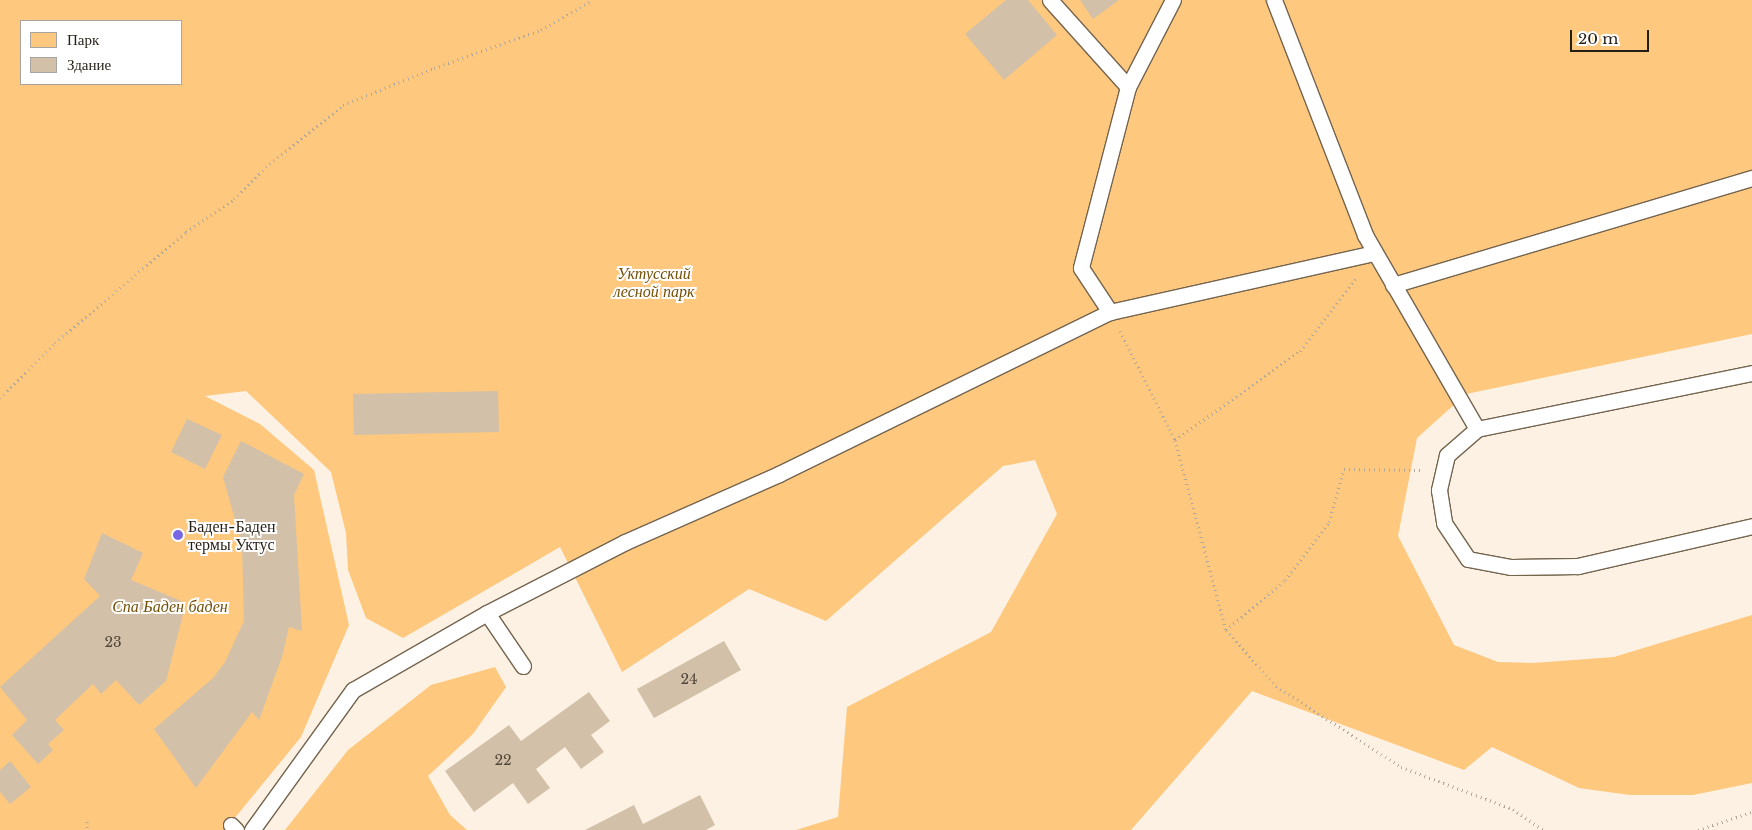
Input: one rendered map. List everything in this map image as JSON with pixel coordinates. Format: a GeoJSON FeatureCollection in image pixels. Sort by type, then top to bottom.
{"type":"FeatureCollection","features":[{"type":"Feature","properties":{"kind":"lane"},"geometry":{"type":"LineString","coordinates":[[1050,0],[1128,87]]}},
{"type":"Feature","properties":{"kind":"lane"},"geometry":{"type":"LineString","coordinates":[[1110,312],[1081,268],[1128,87],[1173,0]]}},
{"type":"Feature","properties":{"kind":"lane"},"geometry":{"type":"LineString","coordinates":[[1274,0],[1297,65],[1374,253],[1477,429]]}},
{"type":"Feature","properties":{"kind":"lane"},"geometry":{"type":"LineString","coordinates":[[1393,285],[1752,178]]}},
{"type":"Feature","properties":{"kind":"lane"},"geometry":{"type":"LineString","coordinates":[[252,830],[353,690],[487,613],[625,542],[779,474],[1110,312],[1374,253]]}},
{"type":"Feature","properties":{"kind":"lane"},"geometry":{"type":"LineString","coordinates":[[1752,373],[1477,429],[1447,455],[1439,490],[1444,522],[1468,559],[1502,565],[1578,566],[1752,526]]}},
{"type":"Feature","properties":{"kind":"lane"},"geometry":{"type":"LineString","coordinates":[[487,613],[523,666]]}},
{"type":"Feature","properties":{"kind":"path"},"geometry":{"type":"LineString","coordinates":[[0,398],[55,343],[186,232],[234,199],[266,167],[343,105],[434,68],[541,30],[593,0]]}},
{"type":"Feature","properties":{"kind":"path"},"geometry":{"type":"LineString","coordinates":[[1175,440],[1300,351],[1374,253]]}},
{"type":"Feature","properties":{"kind":"path"},"geometry":{"type":"LineString","coordinates":[[1110,312],[1175,440],[1226,630],[1276,686],[1401,768],[1513,809],[1543,830]]}},
{"type":"Feature","properties":{"kind":"path"},"geometry":{"type":"LineString","coordinates":[[1226,630],[1284,580],[1329,522],[1344,469],[1444,470]]}},
{"type":"Feature","properties":{"kind":"path"},"geometry":{"type":"LineString","coordinates":[[1698,830],[1752,812]]}},
{"type":"Feature","properties":{"kind":"path"},"geometry":{"type":"LineString","coordinates":[[87,821],[87,830]]}},
{"type":"Feature","properties":{"kind":"green space","name":"Уктусский лесной парк"},"geometry":{"type":"Polygon","coordinates":[[[0,0],[1752,0],[1752,334],[1466,394],[1417,438],[1398,536],[1454,645],[1498,662],[1533,663],[1614,657],[1752,615],[1752,783],[1693,795],[1630,795],[1579,788],[1492,747],[1464,770],[1252,691],[1131,830],[796,830],[838,817],[847,707],[991,632],[1057,514],[1035,460],[1003,466],[826,621],[749,589],[622,672],[560,547],[403,638],[366,618],[348,570],[346,533],[331,472],[246,391],[205,396],[260,424],[314,470],[349,625],[301,737],[225,830],[0,830],[0,0]]]}},
{"type":"Feature","properties":{"kind":"green space"},"geometry":{"type":"Polygon","coordinates":[[[495,667],[506,687],[473,734],[428,776],[450,815],[467,830],[285,830],[348,750],[431,685],[495,667]]]}},
{"type":"Feature","properties":{"kind":"building"},"geometry":{"type":"Polygon","coordinates":[[[1006,0],[1028,0],[1057,35],[1004,80],[965,34],[1006,0]]]}},
{"type":"Feature","properties":{"kind":"building"},"geometry":{"type":"Polygon","coordinates":[[[1080,0],[1119,0],[1093,19],[1080,0]]]}},
{"type":"Feature","properties":{"kind":"building"},"geometry":{"type":"Polygon","coordinates":[[[498,391],[499,432],[354,435],[353,394],[498,391]]]}},
{"type":"Feature","properties":{"kind":"building"},"geometry":{"type":"Polygon","coordinates":[[[187,419],[222,435],[205,469],[171,452],[187,419]]]}},
{"type":"Feature","properties":{"kind":"building"},"geometry":{"type":"Polygon","coordinates":[[[241,441],[304,474],[294,495],[302,631],[289,627],[282,657],[259,720],[252,712],[196,788],[154,729],[213,678],[225,662],[244,621],[242,544],[223,477],[241,441]]]}},
{"type":"Feature","properties":{"kind":"building"},"geometry":{"type":"Polygon","coordinates":[[[102,533],[143,553],[131,580],[186,603],[166,681],[139,705],[116,680],[101,694],[93,684],[55,720],[64,730],[48,744],[53,750],[38,764],[12,735],[27,720],[0,687],[100,596],[84,579],[102,533]]]}},
{"type":"Feature","properties":{"kind":"building"},"geometry":{"type":"Polygon","coordinates":[[[724,641],[741,670],[654,718],[637,689],[724,641]]]}},
{"type":"Feature","properties":{"kind":"building"},"geometry":{"type":"Polygon","coordinates":[[[589,692],[610,721],[591,735],[604,752],[581,769],[565,747],[536,769],[550,788],[528,804],[513,783],[474,812],[445,771],[509,725],[521,741],[589,692]]]}},
{"type":"Feature","properties":{"kind":"building"},"geometry":{"type":"Polygon","coordinates":[[[10,761],[31,787],[10,804],[0,792],[0,770],[10,761]]]}},
{"type":"Feature","properties":{"kind":"building"},"geometry":{"type":"Polygon","coordinates":[[[700,795],[715,825],[706,830],[585,830],[634,805],[643,824],[700,795]]]}},
{"type":"Feature","properties":{"kind":"place","name":"Баден-Баден термы Уктус"},"geometry":{"type":"Point","coordinates":[178,535]}},
{"type":"Feature","properties":{"kind":"park label","name":"Спа Баден баден"},"geometry":{"type":"Point","coordinates":[170,606]}}]}
